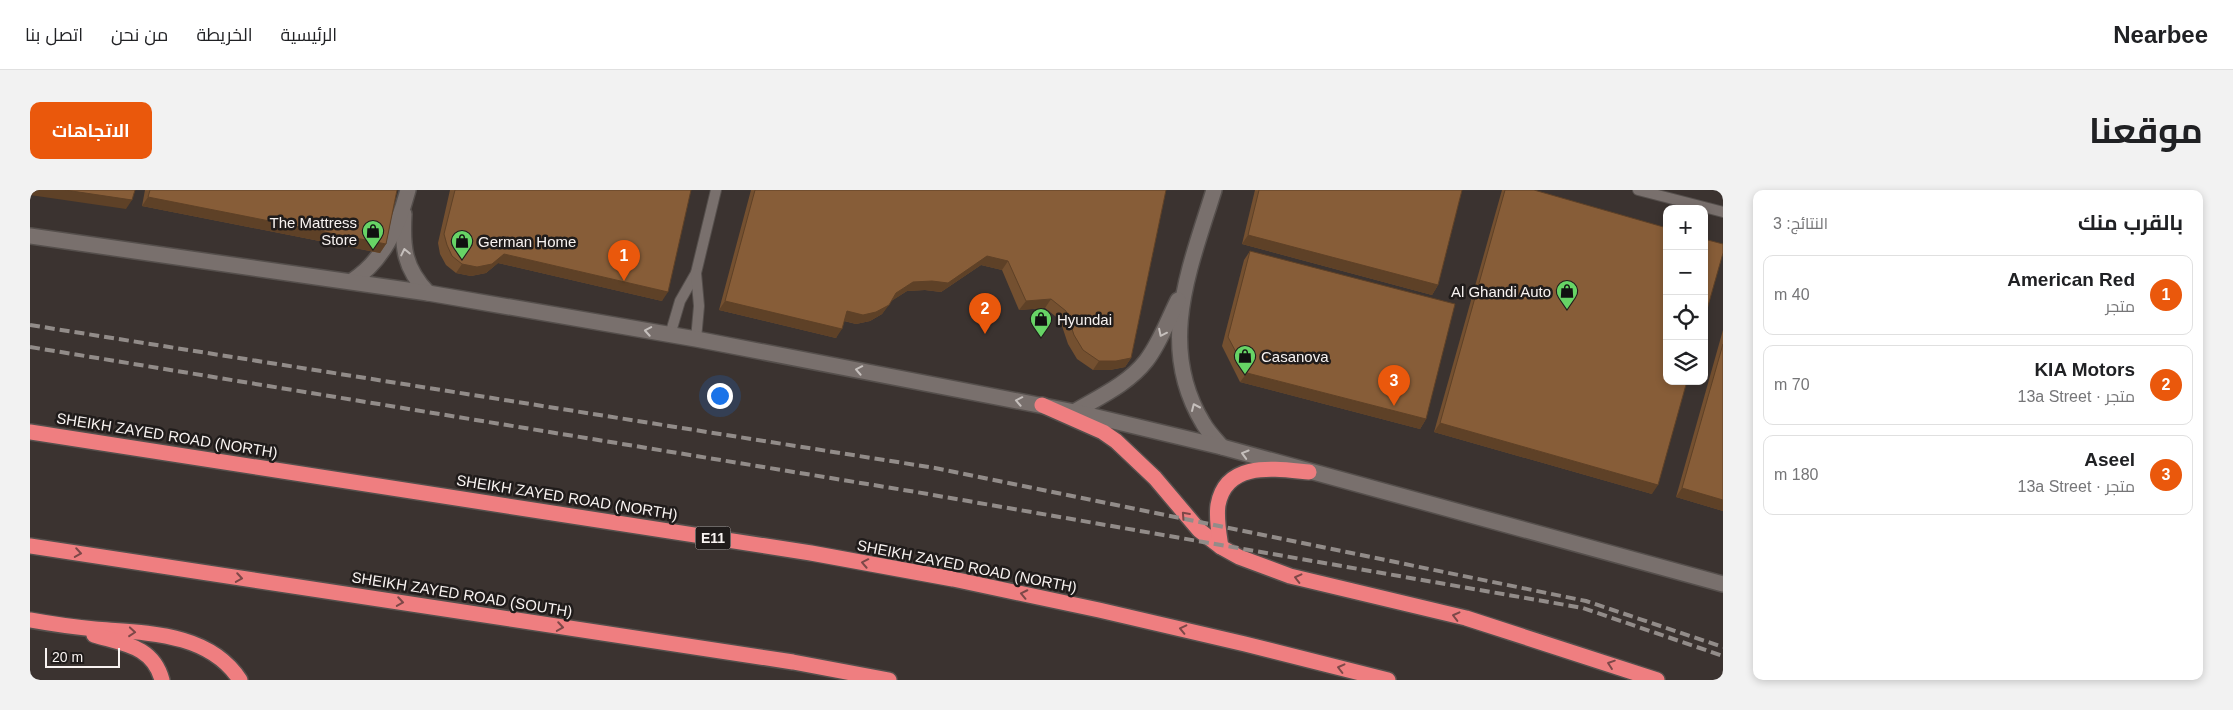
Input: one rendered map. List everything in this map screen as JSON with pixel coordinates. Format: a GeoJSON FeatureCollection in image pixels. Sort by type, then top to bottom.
{"type":"FeatureCollection","features":[{"type":"Feature","properties":{"kind":"highway"},"geometry":{"type":"LineString","coordinates":[[1042,406],[1103,432],[1116,441],[1155,478],[1199,530],[1221,547],[1239,557],[1290,576],[1466,618],[1657,680]]}},
{"type":"Feature","properties":{"kind":"highway","name":"SHEIKH ZAYED ROAD (NORTH)"},"geometry":{"type":"LineString","coordinates":[[30,432],[811,553],[952,579],[1099,610],[1246,644],[1388,680]]}},
{"type":"Feature","properties":{"kind":"highway"},"geometry":{"type":"LineString","coordinates":[[1221,547],[1218,506],[1222,491],[1232,480],[1241,473],[1255,470],[1273,469],[1309,472]]}},
{"type":"Feature","properties":{"kind":"highway","name":"SHEIKH ZAYED ROAD (SOUTH)"},"geometry":{"type":"LineString","coordinates":[[30,546],[793,662],[889,680]]}},
{"type":"Feature","properties":{"kind":"highway"},"geometry":{"type":"LineString","coordinates":[[30,620],[66,626],[177,637],[199,646],[219,658],[240,680]]}},
{"type":"Feature","properties":{"kind":"highway"},"geometry":{"type":"LineString","coordinates":[[66,626],[142,650],[152,658],[159,668],[162,680]]}},
{"type":"Feature","properties":{"kind":"street"},"geometry":{"type":"LineString","coordinates":[[1074,412],[1124,382],[1153,352],[1184,289],[1214,190]]}},
{"type":"Feature","properties":{"kind":"street"},"geometry":{"type":"LineString","coordinates":[[352,281],[373,265],[381,255],[407,195]]}},
{"type":"Feature","properties":{"kind":"street"},"geometry":{"type":"LineString","coordinates":[[407,195],[403,247],[412,272],[428,293]]}},
{"type":"Feature","properties":{"kind":"street"},"geometry":{"type":"LineString","coordinates":[[30,236],[428,293],[670,335],[1074,412],[1222,447],[1723,584]]}},
{"type":"Feature","properties":{"kind":"street"},"geometry":{"type":"LineString","coordinates":[[1184,289],[1180,329],[1182,368],[1194,406],[1204,425],[1222,447]]}},
{"type":"Feature","properties":{"kind":"lane"},"geometry":{"type":"LineString","coordinates":[[670,335],[680,301],[696,273],[716,190]]}},
{"type":"Feature","properties":{"kind":"lane"},"geometry":{"type":"LineString","coordinates":[[1638,190],[1723,212]]}},
{"type":"Feature","properties":{"kind":"lane"},"geometry":{"type":"LineString","coordinates":[[696,273],[699,306],[696,340]]}},
{"type":"Feature","properties":{"kind":"building"},"geometry":{"type":"Polygon","coordinates":[[[65,190],[135,190],[132,200],[65,190]]]}},
{"type":"Feature","properties":{"kind":"building"},"geometry":{"type":"Polygon","coordinates":[[[150,190],[397,190],[386,244],[148,197],[150,190]]]}},
{"type":"Feature","properties":{"kind":"building"},"geometry":{"type":"Polygon","coordinates":[[[455,190],[691,190],[668,292],[504,254],[492,264],[477,267],[462,264],[452,256],[444,234],[455,190]]]}},
{"type":"Feature","properties":{"kind":"building"},"geometry":{"type":"Polygon","coordinates":[[[755,190],[1166,190],[1131,358],[1116,361],[1099,361],[1083,350],[1074,335],[1066,311],[1051,299],[1026,301],[1008,261],[987,256],[948,283],[932,281],[913,282],[896,293],[889,305],[876,312],[863,315],[847,311],[842,329],[725,301],[755,190]]]}},
{"type":"Feature","properties":{"kind":"building"},"geometry":{"type":"Polygon","coordinates":[[[1259,190],[1462,190],[1438,285],[1248,235],[1259,190]]]}},
{"type":"Feature","properties":{"kind":"building","name":"Al Ghandi Auto"},"geometry":{"type":"Polygon","coordinates":[[[1505,190],[1534,190],[1663,227],[1663,385],[1686,385],[1658,485],[1440,423],[1505,190]]]}},
{"type":"Feature","properties":{"kind":"building"},"geometry":{"type":"Polygon","coordinates":[[[1708,240],[1723,244],[1723,253],[1708,306],[1708,240]]]}},
{"type":"Feature","properties":{"kind":"building"},"geometry":{"type":"Polygon","coordinates":[[[1250,251],[1455,304],[1426,419],[1247,373],[1228,337],[1250,251]]]}},
{"type":"Feature","properties":{"kind":"building"},"geometry":{"type":"Polygon","coordinates":[[[1723,344],[1723,500],[1682,488],[1723,344]]]}},
{"type":"Feature","properties":{"kind":"railway"},"geometry":{"type":"LineString","coordinates":[[30,325],[935,468],[1586,601],[1723,647]]}},
{"type":"Feature","properties":{"kind":"railway"},"geometry":{"type":"LineString","coordinates":[[30,347],[916,492],[1583,608],[1723,656]]}},
{"type":"Feature","properties":{"kind":"place","name":"The Mattress Store"},"geometry":{"type":"Point","coordinates":[373,250]}},
{"type":"Feature","properties":{"kind":"place","name":"German Home"},"geometry":{"type":"Point","coordinates":[462,260]}},
{"type":"Feature","properties":{"kind":"place","name":"American Red"},"geometry":{"type":"Point","coordinates":[624,281]}},
{"type":"Feature","properties":{"kind":"place","name":"Al Ghandi Auto"},"geometry":{"type":"Point","coordinates":[1567,310]}},
{"type":"Feature","properties":{"kind":"place","name":"KIA Motors"},"geometry":{"type":"Point","coordinates":[985,334]}},
{"type":"Feature","properties":{"kind":"place","name":"Hyundai"},"geometry":{"type":"Point","coordinates":[1041,338]}},
{"type":"Feature","properties":{"kind":"place","name":"Casanova"},"geometry":{"type":"Point","coordinates":[1245,375]}},
{"type":"Feature","properties":{"kind":"place","name":"Aseel"},"geometry":{"type":"Point","coordinates":[1394,406]}}]}
